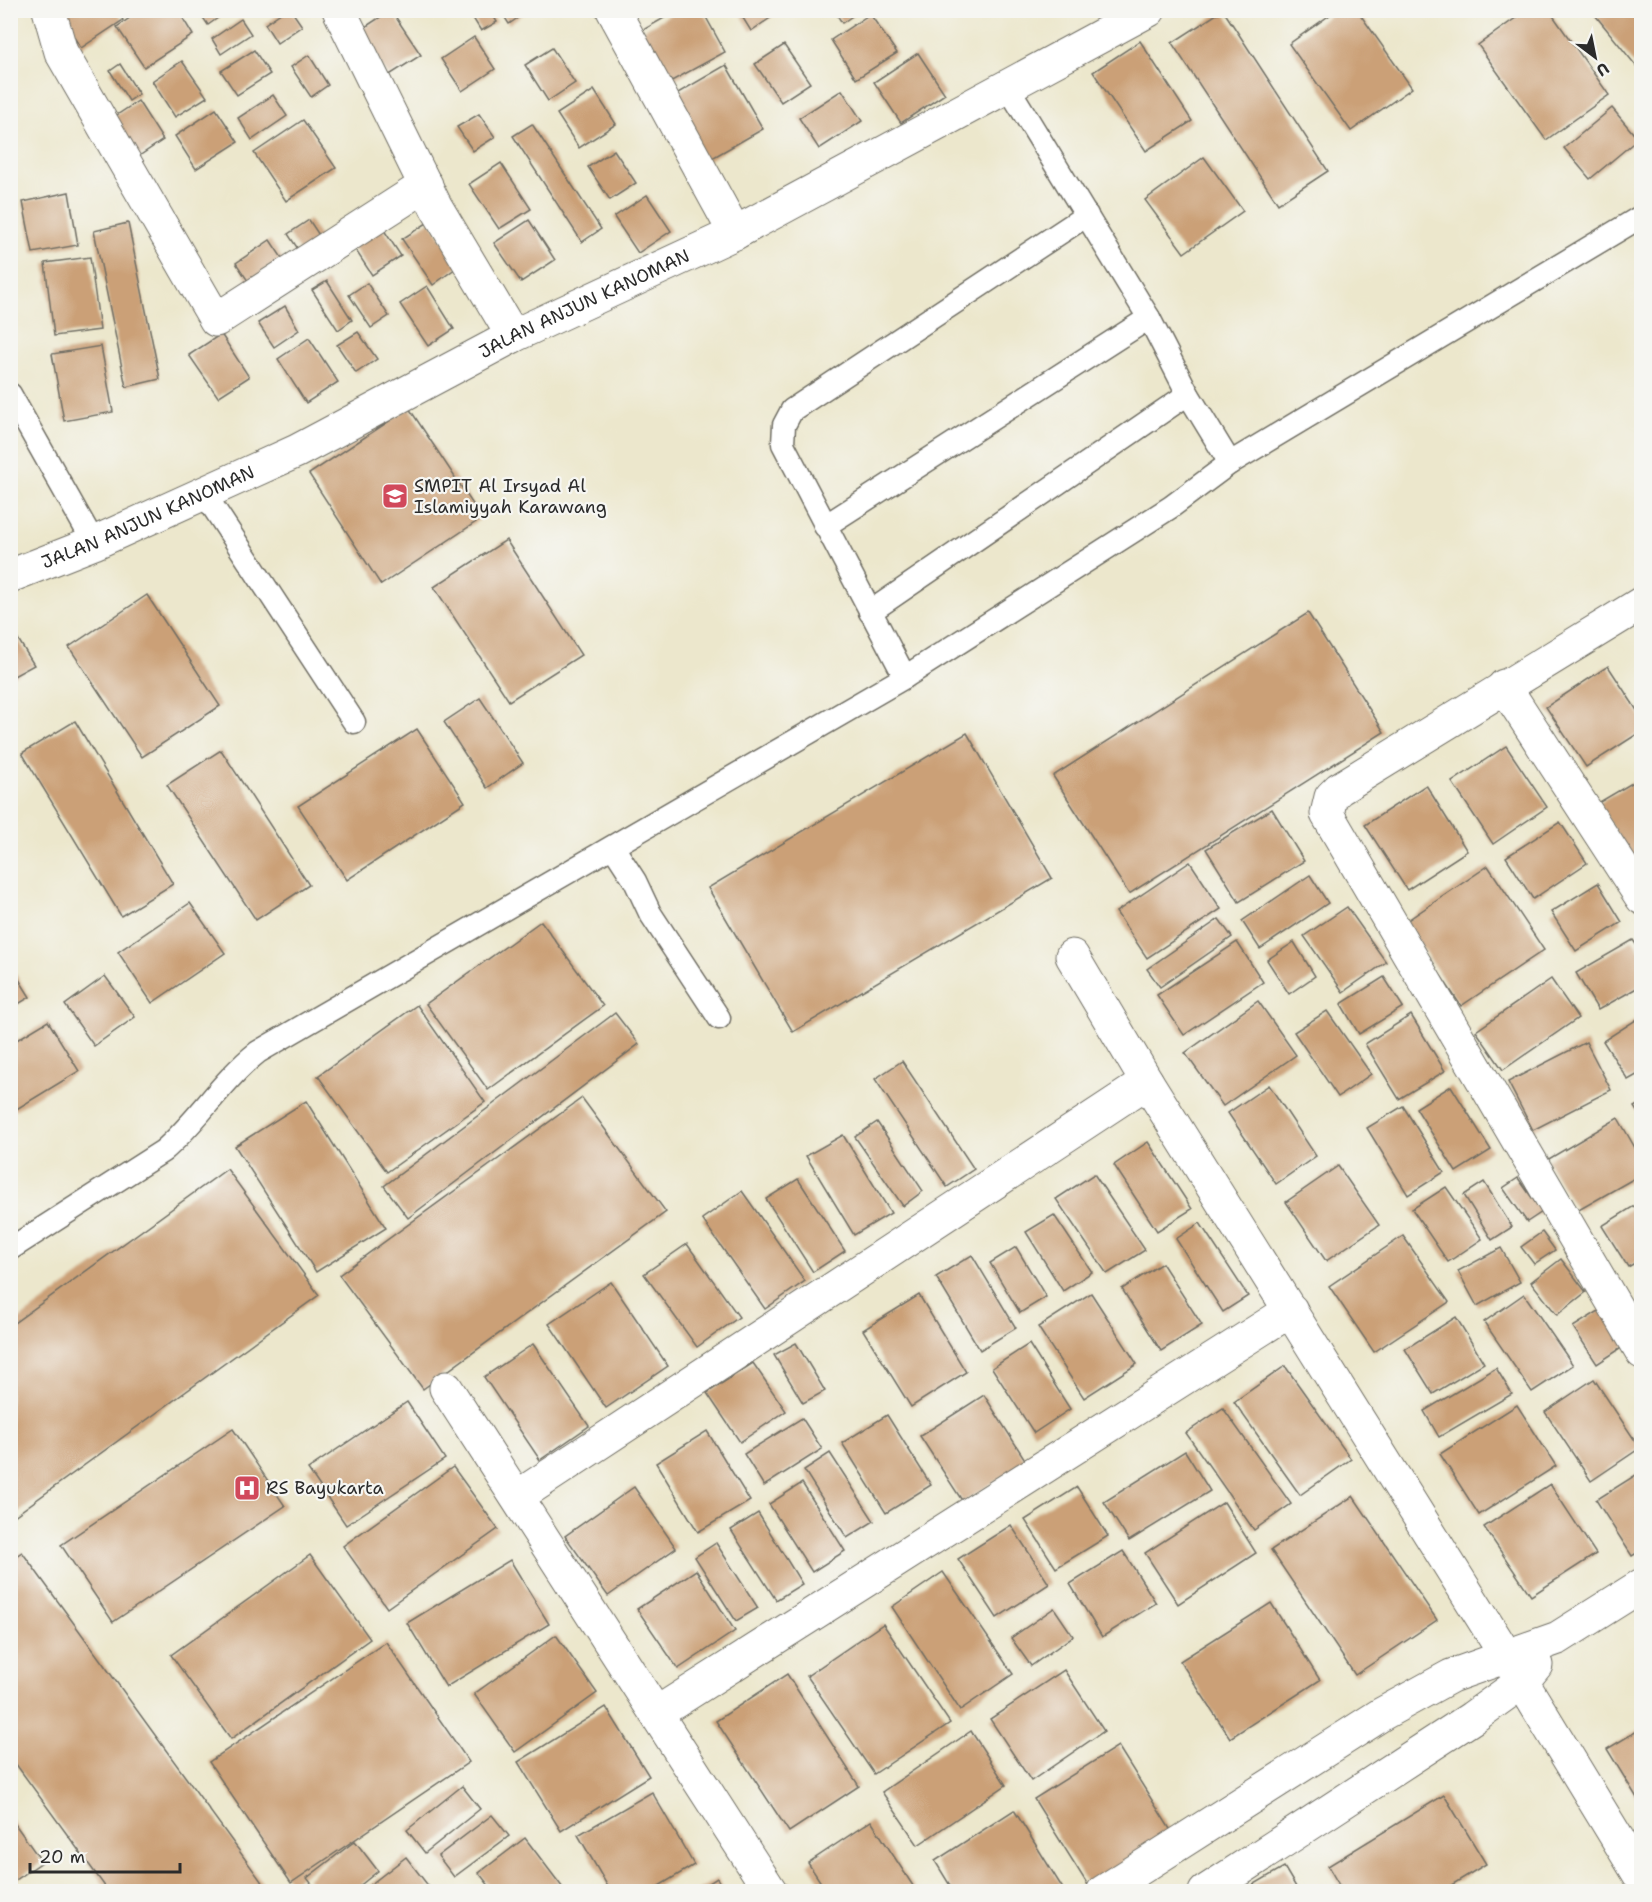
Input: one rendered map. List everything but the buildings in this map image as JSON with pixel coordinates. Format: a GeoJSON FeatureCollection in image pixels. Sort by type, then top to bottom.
{"type":"FeatureCollection","features":[{"type":"Feature","properties":{"kind":"street"},"geometry":{"type":"LineString","coordinates":[[49,10],[61,52],[216,321],[426,185]]}},
{"type":"Feature","properties":{"kind":"street"},"geometry":{"type":"LineString","coordinates":[[339,10],[436,207],[513,336]]}},
{"type":"Feature","properties":{"kind":"street"},"geometry":{"type":"LineString","coordinates":[[613,10],[735,233]]}},
{"type":"Feature","properties":{"kind":"street","name":"JALAN ANJUN KANOMAN"},"geometry":{"type":"LineString","coordinates":[[10,576],[94,543],[297,451],[513,336],[735,233],[1149,10]]}},
{"type":"Feature","properties":{"kind":"street"},"geometry":{"type":"LineString","coordinates":[[1641,603],[1339,789],[1331,797],[1327,814],[1641,1352]]}},
{"type":"Feature","properties":{"kind":"street"},"geometry":{"type":"LineString","coordinates":[[1504,686],[1640,892]]}},
{"type":"Feature","properties":{"kind":"street"},"geometry":{"type":"LineString","coordinates":[[1072,956],[1147,1082],[1505,1654],[1641,1880]]}},
{"type":"Feature","properties":{"kind":"street"},"geometry":{"type":"LineString","coordinates":[[517,1497],[1147,1082]]}},
{"type":"Feature","properties":{"kind":"street"},"geometry":{"type":"LineString","coordinates":[[657,1713],[1291,1310]]}},
{"type":"Feature","properties":{"kind":"street"},"geometry":{"type":"LineString","coordinates":[[446,1388],[771,1892]]}},
{"type":"Feature","properties":{"kind":"street"},"geometry":{"type":"LineString","coordinates":[[1103,1892],[1382,1714],[1451,1676],[1505,1654],[1558,1638],[1641,1586]]}},
{"type":"Feature","properties":{"kind":"street"},"geometry":{"type":"LineString","coordinates":[[1204,1892],[1436,1742],[1522,1682],[1558,1638]]}},
{"type":"Feature","properties":{"kind":"lane"},"geometry":{"type":"LineString","coordinates":[[1008,87],[1149,318],[1188,394],[1230,463]]}},
{"type":"Feature","properties":{"kind":"lane"},"geometry":{"type":"LineString","coordinates":[[905,677],[783,444],[784,425],[792,410],[1087,215]]}},
{"type":"Feature","properties":{"kind":"lane"},"geometry":{"type":"LineString","coordinates":[[10,1249],[163,1151],[182,1135],[240,1066],[258,1052],[905,677],[1171,507],[1230,463],[1641,216]]}},
{"type":"Feature","properties":{"kind":"lane"},"geometry":{"type":"LineString","coordinates":[[825,526],[1149,318]]}},
{"type":"Feature","properties":{"kind":"lane"},"geometry":{"type":"LineString","coordinates":[[10,394],[94,543]]}},
{"type":"Feature","properties":{"kind":"lane"},"geometry":{"type":"LineString","coordinates":[[870,612],[1188,394]]}},
{"type":"Feature","properties":{"kind":"lane"},"geometry":{"type":"LineString","coordinates":[[204,493],[354,722]]}},
{"type":"Feature","properties":{"kind":"lane"},"geometry":{"type":"LineString","coordinates":[[613,848],[635,881],[650,913],[719,1018]]}},
{"type":"Feature","properties":{"kind":"place","name":"SMPIT Al Irsyad Al Islamiyyah Karawang"},"geometry":{"type":"Point","coordinates":[395,496]}},
{"type":"Feature","properties":{"kind":"place","name":"RS Bayukarta"},"geometry":{"type":"Point","coordinates":[247,1488]}}]}
